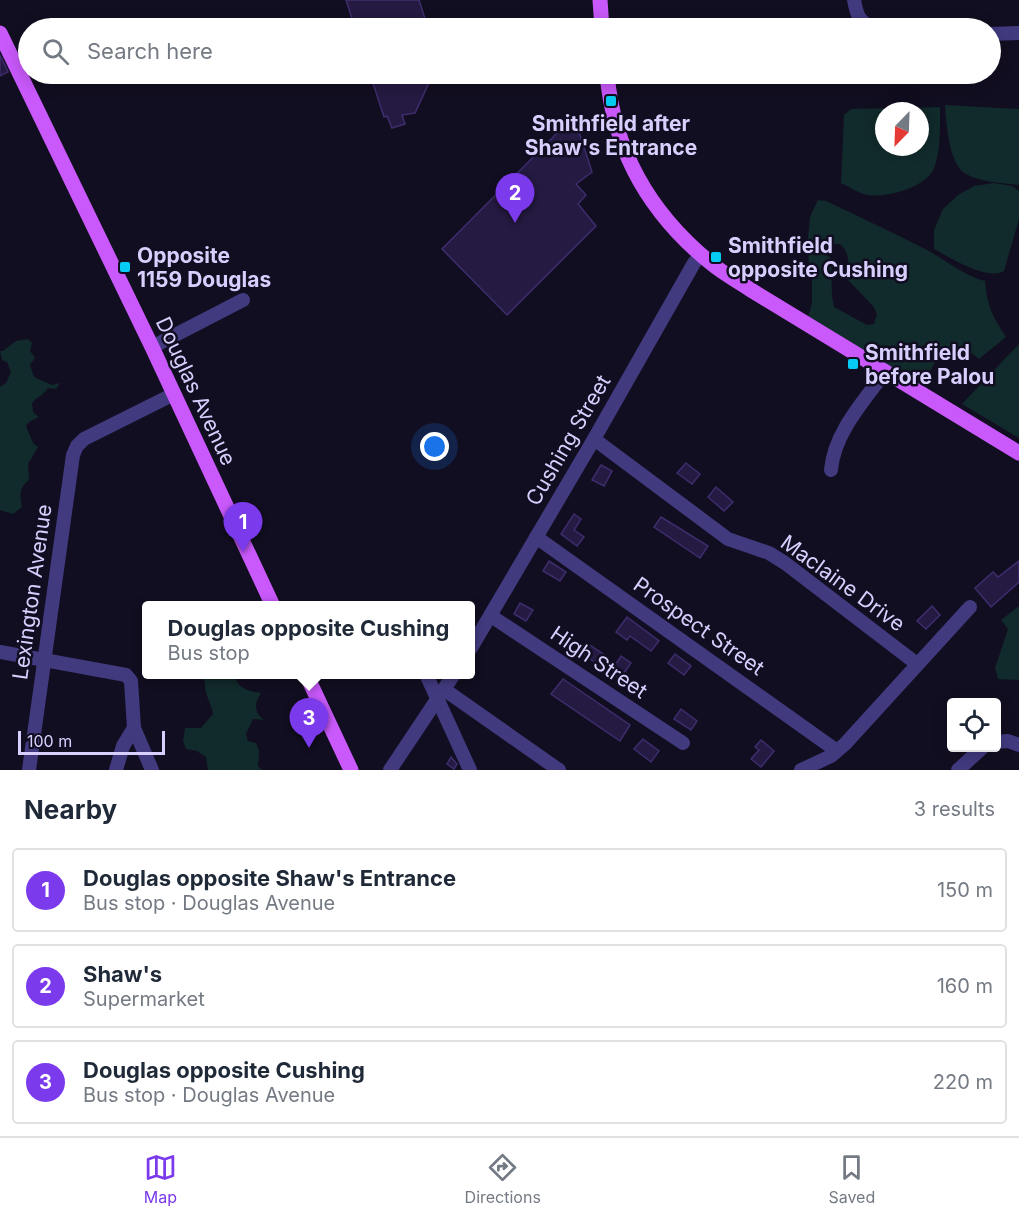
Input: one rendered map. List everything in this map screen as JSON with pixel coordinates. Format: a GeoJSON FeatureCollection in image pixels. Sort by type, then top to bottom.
{"type":"FeatureCollection","features":[{"type":"Feature","properties":{"kind":"main road"},"geometry":{"type":"LineString","coordinates":[[600,0],[602,18]]}},
{"type":"Feature","properties":{"kind":"main road","name":"Douglas Avenue"},"geometry":{"type":"LineString","coordinates":[[0,33],[18,70]]}},
{"type":"Feature","properties":{"kind":"main road","name":"Douglas Avenue"},"geometry":{"type":"LineString","coordinates":[[25,84],[152,346],[271,601]]}},
{"type":"Feature","properties":{"kind":"main road"},"geometry":{"type":"LineString","coordinates":[[609,84],[615,119],[630,166],[664,218],[701,255],[751,290],[1019,453]]}},
{"type":"Feature","properties":{"kind":"main road"},"geometry":{"type":"LineString","coordinates":[[308,679],[351,770]]}},
{"type":"Feature","properties":{"kind":"street"},"geometry":{"type":"LineString","coordinates":[[854,0],[859,18]]}},
{"type":"Feature","properties":{"kind":"street"},"geometry":{"type":"LineString","coordinates":[[1001,34],[1019,33]]}},
{"type":"Feature","properties":{"kind":"street","name":"Cushing Street"},"geometry":{"type":"LineString","coordinates":[[475,642],[594,439],[653,333],[701,255]]}},
{"type":"Feature","properties":{"kind":"street"},"geometry":{"type":"LineString","coordinates":[[152,346],[243,300]]}},
{"type":"Feature","properties":{"kind":"street"},"geometry":{"type":"LineString","coordinates":[[831,470],[832,458],[838,441],[885,372]]}},
{"type":"Feature","properties":{"kind":"street","name":"Lexington Avenue"},"geometry":{"type":"LineString","coordinates":[[29,770],[72,455],[84,439],[174,394]]}},
{"type":"Feature","properties":{"kind":"street","name":"Maclaine Drive"},"geometry":{"type":"LineString","coordinates":[[594,439],[728,539],[768,553],[785,563],[917,664]]}},
{"type":"Feature","properties":{"kind":"street","name":"Prospect Street"},"geometry":{"type":"LineString","coordinates":[[536,537],[837,751]]}},
{"type":"Feature","properties":{"kind":"street"},"geometry":{"type":"LineString","coordinates":[[801,770],[837,751],[970,606]]}},
{"type":"Feature","properties":{"kind":"street","name":"High Street"},"geometry":{"type":"LineString","coordinates":[[491,616],[683,742]]}},
{"type":"Feature","properties":{"kind":"street"},"geometry":{"type":"LineString","coordinates":[[0,652],[126,675],[130,681],[134,728],[141,750],[152,770]]}},
{"type":"Feature","properties":{"kind":"street"},"geometry":{"type":"LineString","coordinates":[[429,679],[441,695],[470,770]]}},
{"type":"Feature","properties":{"kind":"street"},"geometry":{"type":"LineString","coordinates":[[390,770],[451,679]]}},
{"type":"Feature","properties":{"kind":"street"},"geometry":{"type":"LineString","coordinates":[[441,695],[559,770]]}},
{"type":"Feature","properties":{"kind":"street"},"geometry":{"type":"LineString","coordinates":[[116,770],[123,746],[134,728]]}},
{"type":"Feature","properties":{"kind":"street"},"geometry":{"type":"LineString","coordinates":[[1001,742],[1008,741],[1019,745]]}},
{"type":"Feature","properties":{"kind":"street"},"geometry":{"type":"LineString","coordinates":[[958,770],[977,752]]}},
{"type":"Feature","properties":{"kind":"green space"},"geometry":{"type":"Polygon","coordinates":[[[945,105],[1019,109],[1019,185],[982,180],[963,172],[958,167],[947,131],[945,105]]]}},
{"type":"Feature","properties":{"kind":"green space"},"geometry":{"type":"Polygon","coordinates":[[[929,107],[940,107],[938,154],[930,175],[905,190],[875,196],[867,195],[841,183],[844,115],[851,109],[875,108],[875,156],[929,156],[929,107]]]}},
{"type":"Feature","properties":{"kind":"green space"},"geometry":{"type":"Polygon","coordinates":[[[994,183],[1012,186],[1019,191],[1019,219],[1004,271],[988,273],[959,263],[934,249],[934,230],[943,209],[958,195],[974,186],[994,183]]]}},
{"type":"Feature","properties":{"kind":"green space"},"geometry":{"type":"Polygon","coordinates":[[[818,200],[826,201],[890,231],[985,281],[991,311],[1006,337],[979,359],[967,351],[957,348],[949,349],[935,362],[920,392],[806,325],[812,303],[812,280],[807,248],[810,217],[818,200]],[[834,244],[826,255],[831,258],[834,307],[867,325],[874,324],[877,314],[873,306],[848,280],[847,256],[840,244],[834,244]]]}},
{"type":"Feature","properties":{"kind":"green space"},"geometry":{"type":"Polygon","coordinates":[[[28,339],[32,343],[30,351],[35,358],[30,365],[34,377],[52,385],[60,383],[56,389],[48,388],[32,403],[33,412],[39,417],[26,426],[33,443],[38,447],[28,464],[29,480],[21,492],[22,507],[13,514],[0,510],[0,387],[6,383],[11,372],[7,362],[2,360],[0,351],[16,341],[28,339]]]}},
{"type":"Feature","properties":{"kind":"green space"},"geometry":{"type":"Polygon","coordinates":[[[1019,344],[1019,438],[962,404],[1019,344]]]}},
{"type":"Feature","properties":{"kind":"green space"},"geometry":{"type":"Polygon","coordinates":[[[1019,606],[1019,680],[998,679],[995,668],[1008,629],[1001,620],[1019,606]]]}},
{"type":"Feature","properties":{"kind":"green space"},"geometry":{"type":"Polygon","coordinates":[[[203,679],[236,679],[244,688],[261,693],[256,708],[264,720],[253,719],[246,734],[248,741],[256,743],[259,751],[258,766],[262,770],[208,770],[206,757],[197,751],[186,749],[183,741],[185,728],[201,728],[213,714],[203,679]]]}},
{"type":"Feature","properties":{"kind":"building"},"geometry":{"type":"Polygon","coordinates":[[[346,0],[419,0],[425,18],[352,18],[346,0]]]}},
{"type":"Feature","properties":{"kind":"building"},"geometry":{"type":"Polygon","coordinates":[[[0,55],[8,72],[0,76],[0,55]]]}},
{"type":"Feature","properties":{"kind":"building"},"geometry":{"type":"Polygon","coordinates":[[[373,84],[428,84],[415,113],[402,115],[405,124],[392,128],[387,116],[384,117],[373,84]]]}},
{"type":"Feature","properties":{"kind":"building"},"geometry":{"type":"Polygon","coordinates":[[[567,123],[580,135],[592,172],[576,184],[586,195],[578,204],[596,226],[507,315],[442,249],[567,123]]]}},
{"type":"Feature","properties":{"kind":"building"},"geometry":{"type":"Polygon","coordinates":[[[686,463],[700,474],[692,484],[677,473],[686,463]]]}},
{"type":"Feature","properties":{"kind":"building"},"geometry":{"type":"Polygon","coordinates":[[[601,465],[612,471],[604,486],[592,480],[601,465]]]}},
{"type":"Feature","properties":{"kind":"building"},"geometry":{"type":"Polygon","coordinates":[[[716,487],[733,502],[724,511],[708,497],[716,487]]]}},
{"type":"Feature","properties":{"kind":"building"},"geometry":{"type":"Polygon","coordinates":[[[574,514],[581,519],[574,530],[584,537],[577,546],[561,534],[574,514]]]}},
{"type":"Feature","properties":{"kind":"building"},"geometry":{"type":"Polygon","coordinates":[[[661,517],[708,546],[700,558],[654,527],[661,517]]]}},
{"type":"Feature","properties":{"kind":"building"},"geometry":{"type":"Polygon","coordinates":[[[549,561],[566,572],[560,581],[543,571],[549,561]]]}},
{"type":"Feature","properties":{"kind":"building"},"geometry":{"type":"Polygon","coordinates":[[[1019,561],[1019,582],[991,607],[975,588],[993,572],[998,577],[1019,561]]]}},
{"type":"Feature","properties":{"kind":"building"},"geometry":{"type":"Polygon","coordinates":[[[520,603],[533,610],[526,621],[514,614],[520,603]]]}},
{"type":"Feature","properties":{"kind":"building"},"geometry":{"type":"Polygon","coordinates":[[[932,606],[940,615],[926,629],[917,621],[932,606]]]}},
{"type":"Feature","properties":{"kind":"building"},"geometry":{"type":"Polygon","coordinates":[[[627,617],[659,641],[651,651],[630,636],[627,640],[616,632],[627,617]]]}},
{"type":"Feature","properties":{"kind":"building"},"geometry":{"type":"Polygon","coordinates":[[[590,645],[603,654],[596,663],[584,655],[590,645]]]}},
{"type":"Feature","properties":{"kind":"building"},"geometry":{"type":"Polygon","coordinates":[[[675,654],[691,666],[684,675],[668,663],[675,654]]]}},
{"type":"Feature","properties":{"kind":"building"},"geometry":{"type":"Polygon","coordinates":[[[621,656],[631,663],[620,679],[610,673],[621,656]]]}},
{"type":"Feature","properties":{"kind":"building"},"geometry":{"type":"Polygon","coordinates":[[[563,679],[630,725],[620,741],[551,694],[563,679]]]}},
{"type":"Feature","properties":{"kind":"building"},"geometry":{"type":"Polygon","coordinates":[[[681,709],[697,721],[691,730],[674,719],[681,709]]]}},
{"type":"Feature","properties":{"kind":"building"},"geometry":{"type":"Polygon","coordinates":[[[643,739],[659,751],[651,762],[634,749],[643,739]]]}},
{"type":"Feature","properties":{"kind":"building"},"geometry":{"type":"Polygon","coordinates":[[[761,740],[774,751],[761,767],[751,759],[759,750],[755,747],[761,740]]]}},
{"type":"Feature","properties":{"kind":"building"},"geometry":{"type":"Polygon","coordinates":[[[451,757],[457,764],[454,769],[447,764],[451,757]]]}},
{"type":"Feature","properties":{"kind":"place","name":"Smithfield after Shaw's Entrance"},"geometry":{"type":"Point","coordinates":[611,101]}},
{"type":"Feature","properties":{"kind":"place","name":"Shaw's"},"geometry":{"type":"Point","coordinates":[515,223]}},
{"type":"Feature","properties":{"kind":"place","name":"Smithfield opposite Cushing"},"geometry":{"type":"Point","coordinates":[716,257]}},
{"type":"Feature","properties":{"kind":"place","name":"Opposite 1159 Douglas"},"geometry":{"type":"Point","coordinates":[125,267]}},
{"type":"Feature","properties":{"kind":"place","name":"Smithfield before Palou"},"geometry":{"type":"Point","coordinates":[853,364]}},
{"type":"Feature","properties":{"kind":"place","name":"Douglas opposite Shaw's Entrance"},"geometry":{"type":"Point","coordinates":[243,552]}},
{"type":"Feature","properties":{"kind":"place","name":"Douglas opposite Cushing"},"geometry":{"type":"Point","coordinates":[309,748]}}]}
